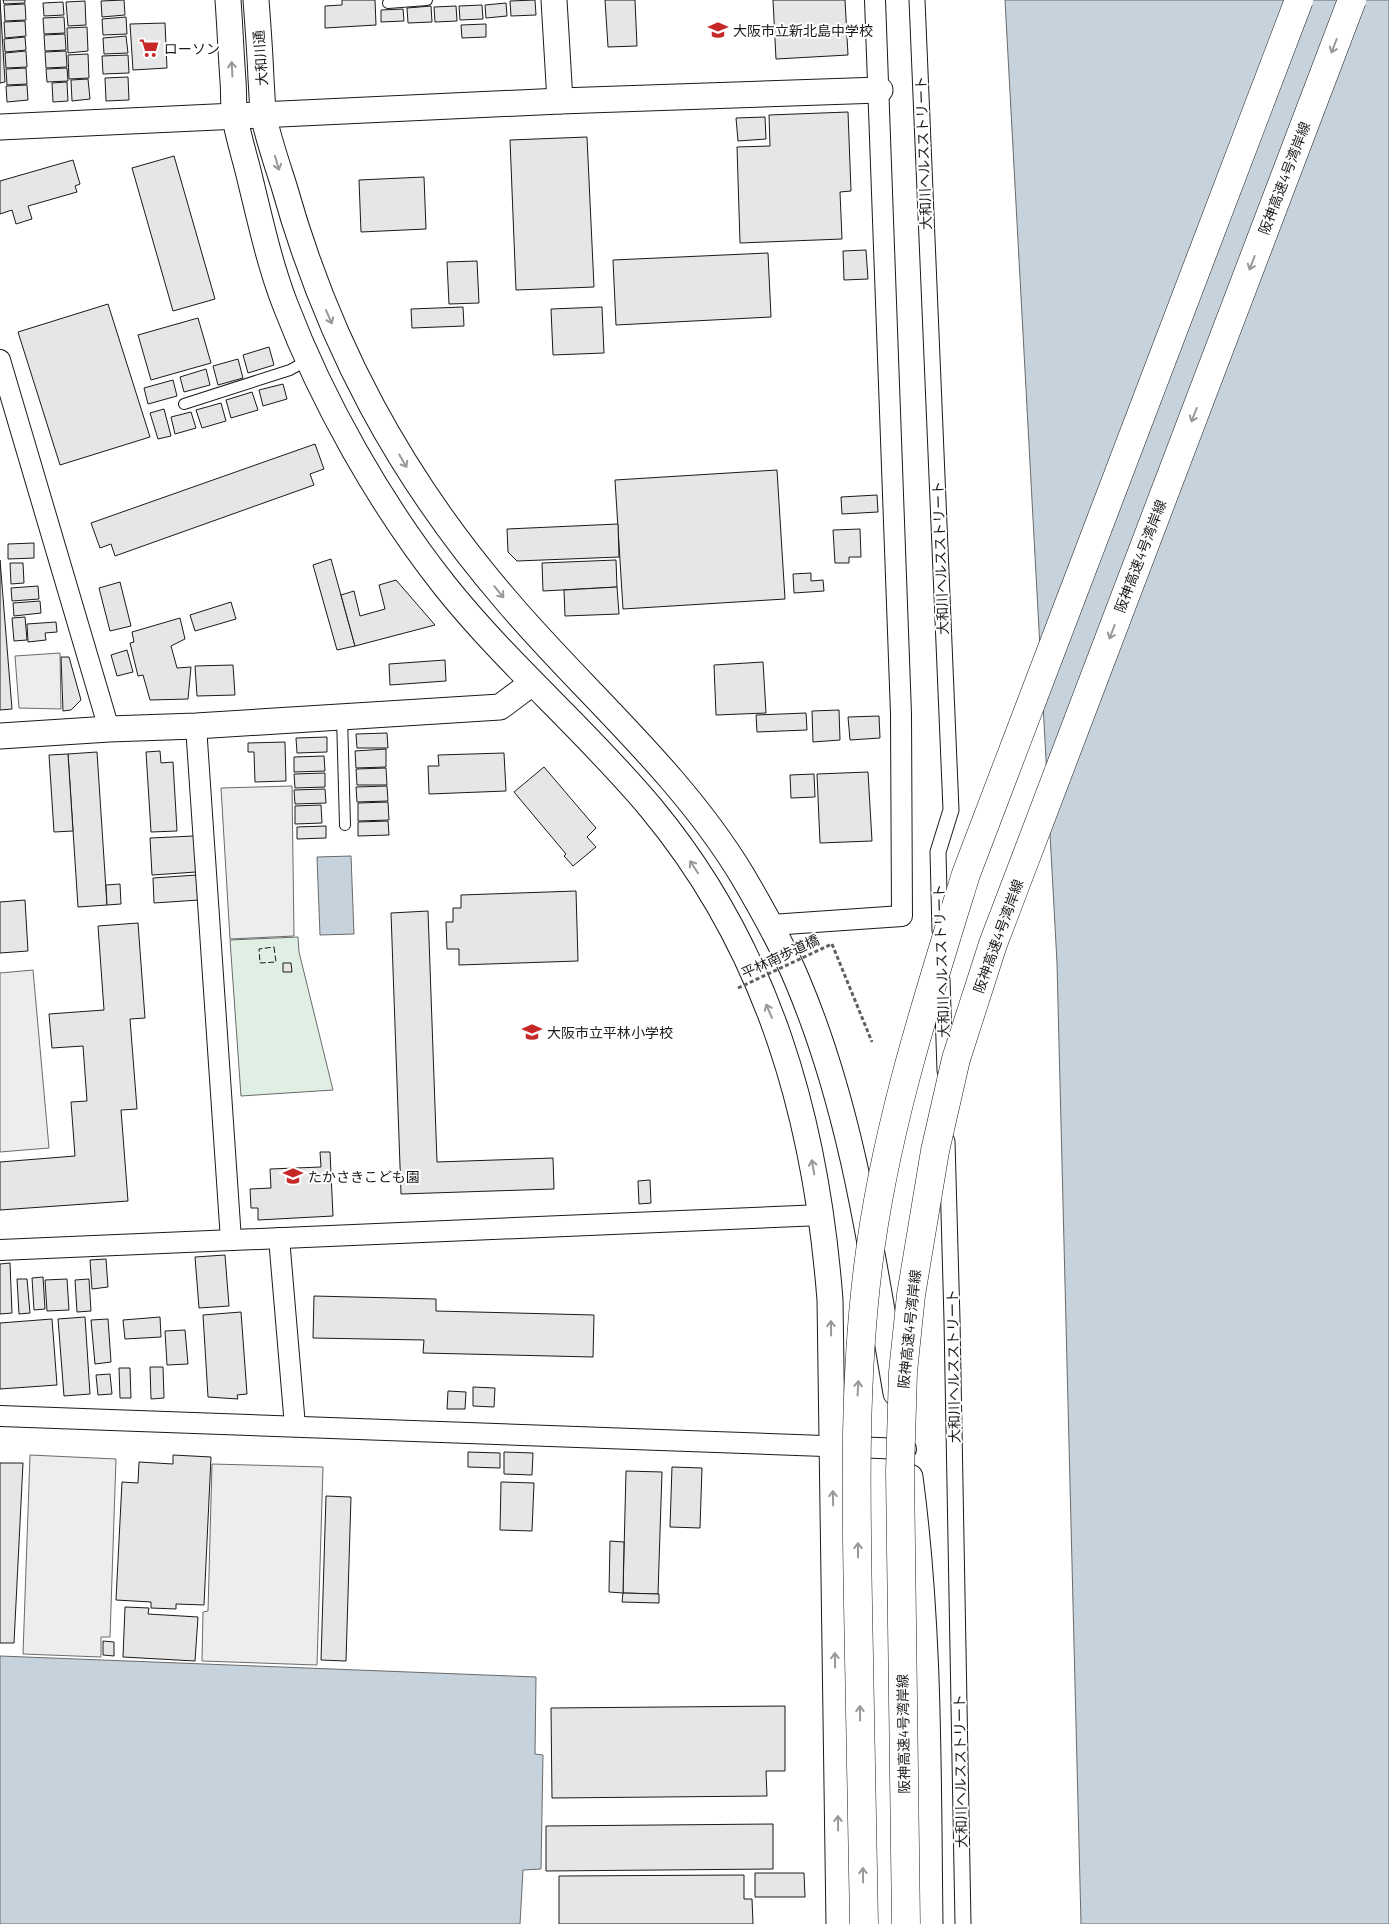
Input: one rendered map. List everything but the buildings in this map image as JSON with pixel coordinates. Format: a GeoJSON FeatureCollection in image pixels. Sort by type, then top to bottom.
{"type":"FeatureCollection","features":[{"type":"Feature","properties":{"kind":"highway"},"geometry":{"type":"LineString","coordinates":[[864,1924],[857,1418],[861,1341],[868,1266],[893,1131],[921,1021],[966,874],[1300,0]]}},
{"type":"Feature","properties":{"kind":"highway","name":"阪神高速4号湾岸線"},"geometry":{"type":"LineString","coordinates":[[906,1924],[900,1472],[903,1372],[911,1295],[922,1225],[935,1152],[956,1059],[993,944],[1352,0]]}},
{"type":"Feature","properties":{"kind":"street","name":"大和川通"},"geometry":{"type":"LineString","coordinates":[[228,0],[235,117],[266,248],[284,303],[331,407],[395,516],[444,584],[490,638],[652,809],[688,857],[722,910],[750,965],[777,1029],[797,1094],[822,1215],[830,1300],[839,1924]]}},
{"type":"Feature","properties":{"kind":"street","name":"大和川通"},"geometry":{"type":"LineString","coordinates":[[256,0],[264,116],[299,240],[320,295],[350,363],[377,416],[406,467],[440,518],[508,602],[674,782],[706,823],[739,871],[771,925],[796,978],[816,1028],[834,1083],[859,1180],[906,1449],[916,1527],[926,1665],[930,1924]]}},
{"type":"Feature","properties":{"kind":"street"},"geometry":{"type":"LineString","coordinates":[[554,0],[560,101]]}},
{"type":"Feature","properties":{"kind":"street"},"geometry":{"type":"LineString","coordinates":[[771,925],[902,916],[901,714],[880,90],[875,0]]}},
{"type":"Feature","properties":{"kind":"street","name":"大和川ヘルスストリート"},"geometry":{"type":"LineString","coordinates":[[917,0],[951,810],[938,852],[952,1320],[963,1924]]}},
{"type":"Feature","properties":{"kind":"street"},"geometry":{"type":"LineString","coordinates":[[0,127],[560,101],[880,90]]}},
{"type":"Feature","properties":{"kind":"street"},"geometry":{"type":"LineString","coordinates":[[0,360],[109,729]]}},
{"type":"Feature","properties":{"kind":"street"},"geometry":{"type":"LineString","coordinates":[[0,736],[500,707],[532,683]]}},
{"type":"Feature","properties":{"kind":"street"},"geometry":{"type":"LineString","coordinates":[[196,726],[231,1240]]}},
{"type":"Feature","properties":{"kind":"street"},"geometry":{"type":"LineString","coordinates":[[0,1250],[822,1215]]}},
{"type":"Feature","properties":{"kind":"street"},"geometry":{"type":"LineString","coordinates":[[279,1238],[294,1426]]}},
{"type":"Feature","properties":{"kind":"street"},"geometry":{"type":"LineString","coordinates":[[0,1416],[906,1449]]}},
{"type":"Feature","properties":{"kind":"lane"},"geometry":{"type":"LineString","coordinates":[[388,3],[427,0]]}},
{"type":"Feature","properties":{"kind":"lane"},"geometry":{"type":"LineString","coordinates":[[184,404],[290,370],[309,360]]}},
{"type":"Feature","properties":{"kind":"lane"},"geometry":{"type":"LineString","coordinates":[[342,717],[345,825]]}},
{"type":"Feature","properties":{"kind":"path","name":"平林南歩道橋"},"geometry":{"type":"LineString","coordinates":[[738,988],[832,944],[872,1042]]}},
{"type":"Feature","properties":{"kind":"green space"},"geometry":{"type":"Polygon","coordinates":[[[298,937],[299,952],[333,1090],[241,1096],[230,940],[298,937]]]}},
{"type":"Feature","properties":{"kind":"shaded area"},"geometry":{"type":"Polygon","coordinates":[[[1005,0],[1389,0],[1389,1924],[1081,1924],[1057,963],[1005,0]]]}},
{"type":"Feature","properties":{"kind":"shaded area"},"geometry":{"type":"Polygon","coordinates":[[[60,653],[61,709],[19,708],[15,656],[60,653]]]}},
{"type":"Feature","properties":{"kind":"shaded area"},"geometry":{"type":"Polygon","coordinates":[[[292,786],[294,936],[230,939],[221,788],[292,786]]]}},
{"type":"Feature","properties":{"kind":"shaded area"},"geometry":{"type":"Polygon","coordinates":[[[351,856],[354,934],[320,935],[317,857],[351,856]]]}},
{"type":"Feature","properties":{"kind":"shaded area"},"geometry":{"type":"Polygon","coordinates":[[[33,970],[49,1148],[0,1152],[0,973],[33,970]]]}},
{"type":"Feature","properties":{"kind":"shaded area"},"geometry":{"type":"Polygon","coordinates":[[[30,1455],[116,1459],[110,1637],[101,1637],[101,1657],[23,1654],[30,1455]]]}},
{"type":"Feature","properties":{"kind":"shaded area"},"geometry":{"type":"Polygon","coordinates":[[[212,1464],[323,1467],[317,1665],[202,1661],[203,1612],[208,1611],[212,1464]]]}},
{"type":"Feature","properties":{"kind":"shaded area"},"geometry":{"type":"Polygon","coordinates":[[[0,1656],[536,1677],[535,1754],[543,1755],[541,1869],[523,1870],[520,1924],[0,1924],[0,1656]]]}},
{"type":"Feature","properties":{"kind":"fence"},"geometry":{"type":"LineString","coordinates":[[274,947],[276,962],[260,963],[259,949],[274,947]]}},
{"type":"Feature","properties":{"kind":"place","name":"大阪市立新北島中学校"},"geometry":{"type":"Point","coordinates":[718,30]}},
{"type":"Feature","properties":{"kind":"place","name":"ローソン"},"geometry":{"type":"Point","coordinates":[149,48]}},
{"type":"Feature","properties":{"kind":"place","name":"大阪市立平林小学校"},"geometry":{"type":"Point","coordinates":[532,1032]}},
{"type":"Feature","properties":{"kind":"place","name":"たかさきこども園"},"geometry":{"type":"Point","coordinates":[293,1176]}}]}
